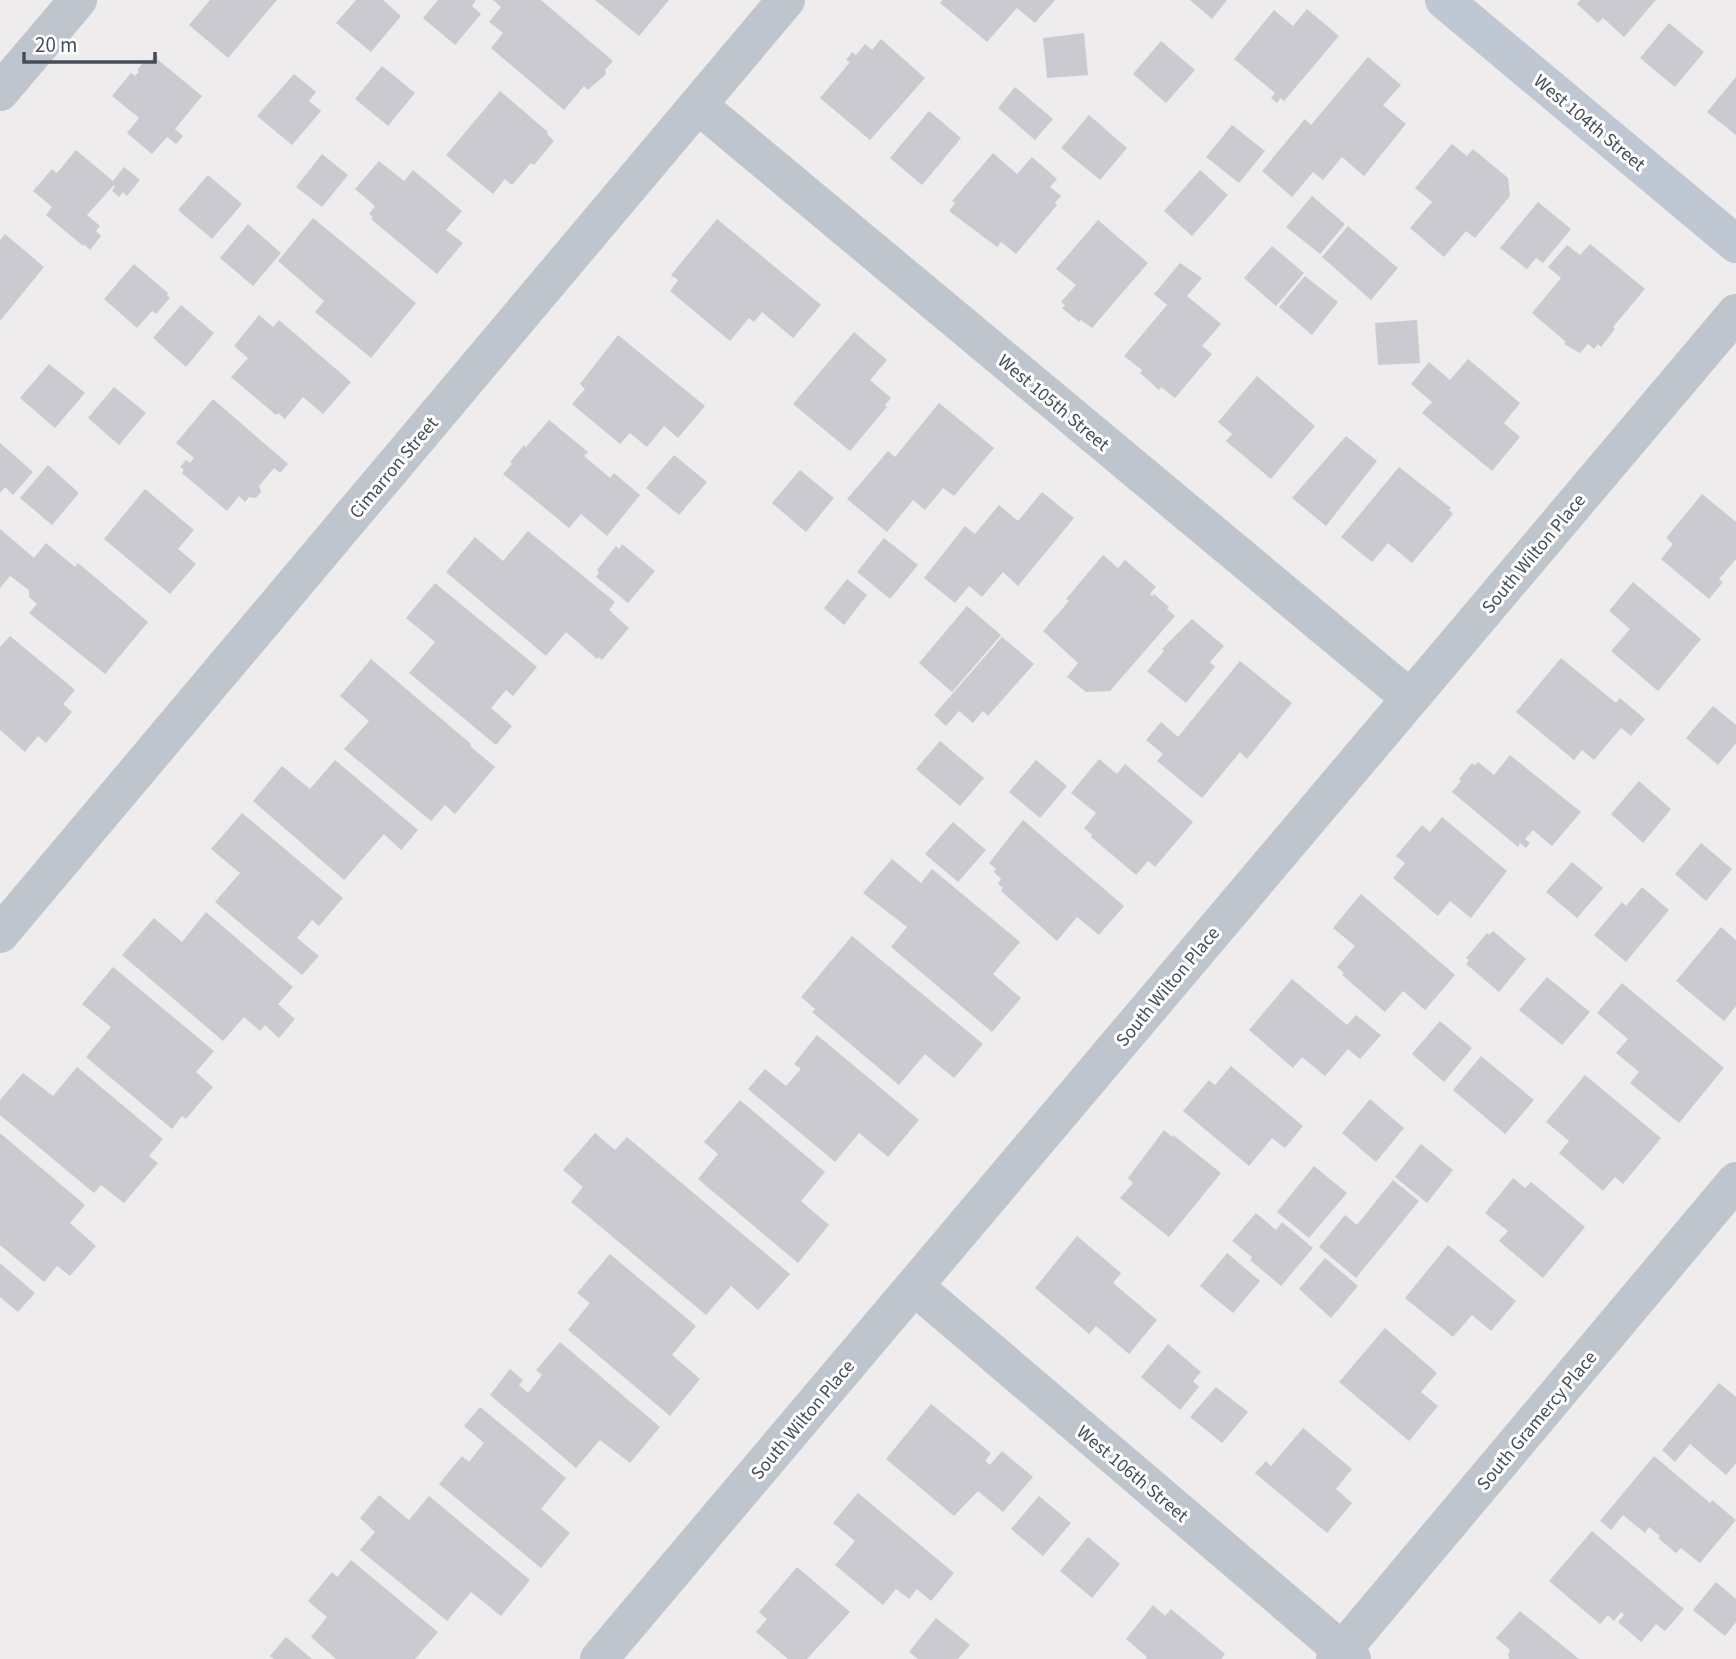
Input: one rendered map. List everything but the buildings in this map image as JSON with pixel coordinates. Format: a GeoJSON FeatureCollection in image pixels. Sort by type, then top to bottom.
{"type":"FeatureCollection","features":[{"type":"Feature","properties":{"kind":"street"},"geometry":{"type":"LineString","coordinates":[[0,92],[78,0]]}},
{"type":"Feature","properties":{"kind":"street","name":"Cimarron Street"},"geometry":{"type":"LineString","coordinates":[[0,934],[786,0]]}},
{"type":"Feature","properties":{"kind":"street","name":"West 104th Street"},"geometry":{"type":"LineString","coordinates":[[1444,0],[1736,244]]}},
{"type":"Feature","properties":{"kind":"street","name":"West 105th Street"},"geometry":{"type":"LineString","coordinates":[[698,105],[1410,698]]}},
{"type":"Feature","properties":{"kind":"street","name":"South Wilton Place"},"geometry":{"type":"LineString","coordinates":[[599,1659],[1736,313]]}},
{"type":"Feature","properties":{"kind":"street","name":"South Gramercy Place"},"geometry":{"type":"LineString","coordinates":[[1343,1656],[1736,1181]]}},
{"type":"Feature","properties":{"kind":"street","name":"West 106th Street"},"geometry":{"type":"LineString","coordinates":[[914,1286],[1343,1656]]}}]}
